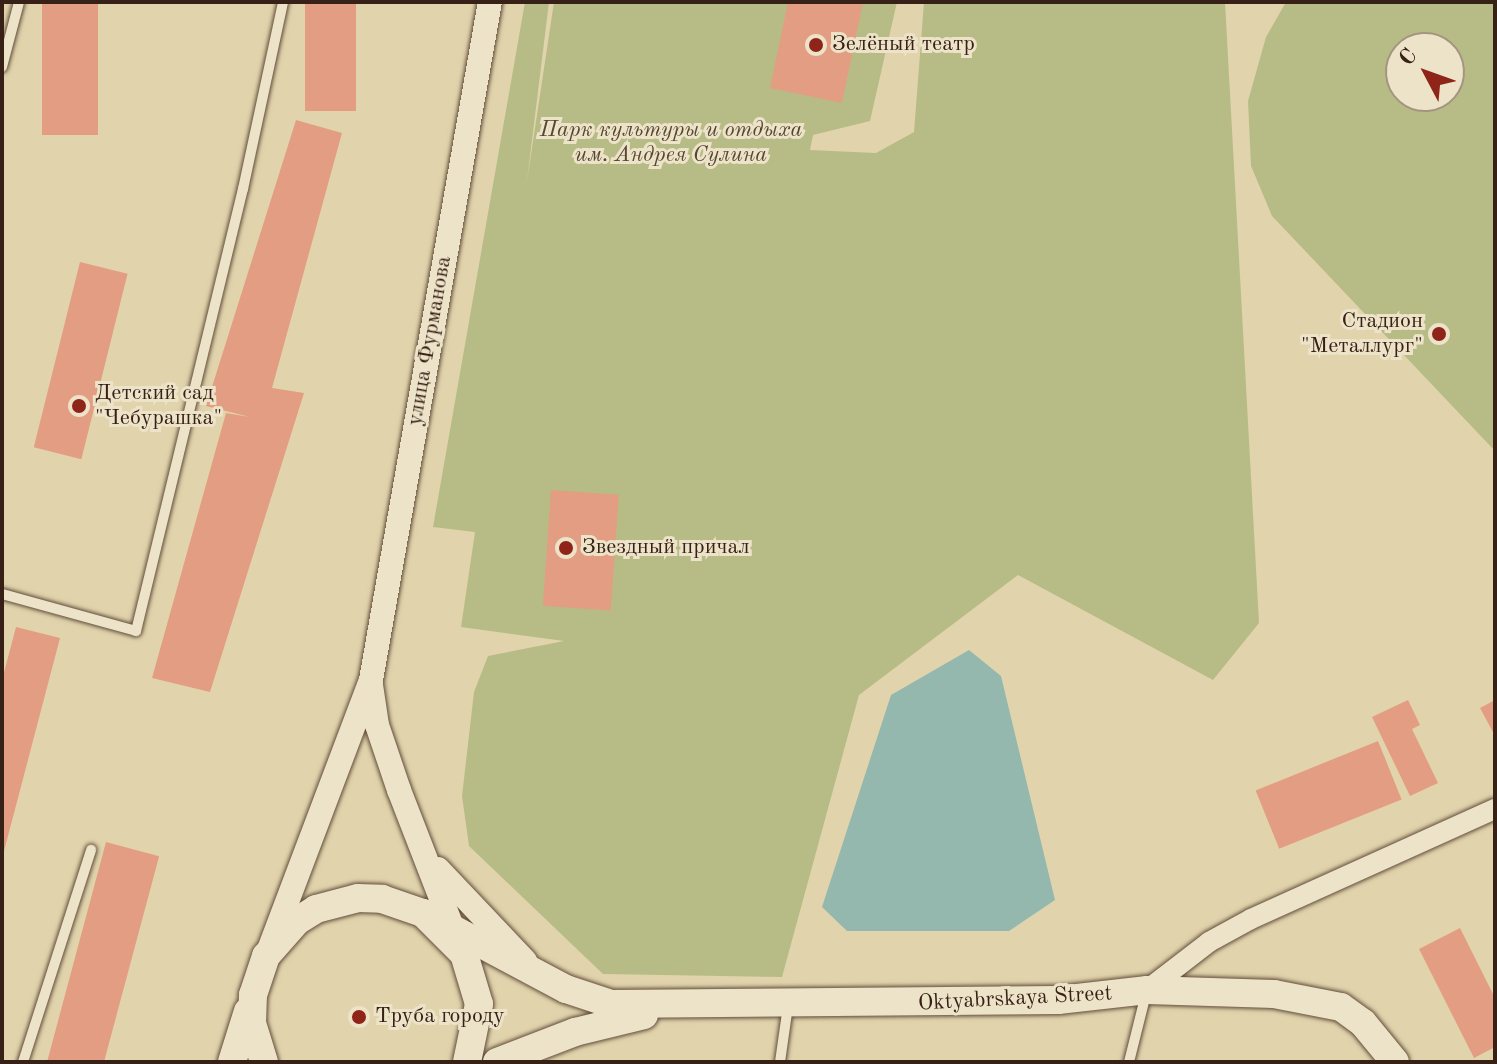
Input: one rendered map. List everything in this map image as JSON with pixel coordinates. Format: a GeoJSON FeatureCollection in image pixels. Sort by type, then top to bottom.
{"type":"FeatureCollection","features":[{"type":"Feature","properties":{"kind":"main road"},"geometry":{"type":"LineString","coordinates":[[232,1062],[266,956],[297,921],[337,901],[382,899],[423,913],[546,977],[611,1004],[680,1007]]}},
{"type":"Feature","properties":{"kind":"main road"},"geometry":{"type":"LineString","coordinates":[[423,913],[464,954],[479,1004],[467,1062]]}},
{"type":"Feature","properties":{"kind":"main road","name":"Oktyabrskaya Street"},"geometry":{"type":"LineString","coordinates":[[680,1007],[1058,1000],[1147,990],[1314,998],[1341,1007],[1363,1023],[1395,1062]]}},
{"type":"Feature","properties":{"kind":"main road"},"geometry":{"type":"LineString","coordinates":[[253,995],[252,1023],[264,1062]]}},
{"type":"Feature","properties":{"kind":"main road"},"geometry":{"type":"LineString","coordinates":[[497,1062],[575,1032],[680,1007]]}},
{"type":"Feature","properties":{"kind":"street","name":"улица Фурманова"},"geometry":{"type":"LineString","coordinates":[[371,680],[490,2]]}},
{"type":"Feature","properties":{"kind":"street"},"geometry":{"type":"LineString","coordinates":[[371,680],[377,725],[464,954]]}},
{"type":"Feature","properties":{"kind":"street"},"geometry":{"type":"LineString","coordinates":[[266,956],[371,680]]}},
{"type":"Feature","properties":{"kind":"street"},"geometry":{"type":"LineString","coordinates":[[1147,990],[1209,942],[1251,919],[1495,809]]}},
{"type":"Feature","properties":{"kind":"street"},"geometry":{"type":"LineString","coordinates":[[414,828],[455,892],[546,977]]}},
{"type":"Feature","properties":{"kind":"lane"},"geometry":{"type":"LineString","coordinates":[[2,67],[19,2]]}},
{"type":"Feature","properties":{"kind":"lane"},"geometry":{"type":"LineString","coordinates":[[2,594],[136,631],[243,189],[283,2]]}},
{"type":"Feature","properties":{"kind":"lane"},"geometry":{"type":"LineString","coordinates":[[23,1062],[91,850]]}},
{"type":"Feature","properties":{"kind":"lane"},"geometry":{"type":"LineString","coordinates":[[1129,1062],[1147,990]]}},
{"type":"Feature","properties":{"kind":"lane"},"geometry":{"type":"LineString","coordinates":[[780,1062],[788,1006]]}},
{"type":"Feature","properties":{"kind":"green space","name":"Парк культуры и отдыха им. Андрея Сулина"},"geometry":{"type":"Polygon","coordinates":[[[525,2],[549,2],[527,181],[554,2],[897,2],[870,121],[813,135],[810,150],[876,153],[914,132],[924,2],[1225,2],[1259,623],[1213,680],[1018,575],[859,695],[782,977],[603,974],[469,846],[462,796],[474,692],[488,656],[564,641],[461,627],[475,532],[433,527],[525,2]]]}},
{"type":"Feature","properties":{"kind":"green space","name":"Стадион \"Металлург\""},"geometry":{"type":"Polygon","coordinates":[[[1286,2],[1495,2],[1495,451],[1272,216],[1251,166],[1248,101],[1266,37],[1286,2]]]}},
{"type":"Feature","properties":{"kind":"water"},"geometry":{"type":"Polygon","coordinates":[[[969,650],[1001,676],[1055,900],[1009,931],[847,931],[822,907],[891,695],[969,650]]]}},
{"type":"Feature","properties":{"kind":"building"},"geometry":{"type":"Polygon","coordinates":[[[42,2],[98,2],[98,135],[42,135],[42,2]]]}},
{"type":"Feature","properties":{"kind":"building"},"geometry":{"type":"Polygon","coordinates":[[[305,2],[356,2],[356,111],[305,111],[305,2]]]}},
{"type":"Feature","properties":{"kind":"building","name":"Зелёный театр"},"geometry":{"type":"Polygon","coordinates":[[[788,2],[863,2],[842,103],[770,88],[788,2]]]}},
{"type":"Feature","properties":{"kind":"building"},"geometry":{"type":"Polygon","coordinates":[[[296,120],[342,133],[272,388],[304,393],[210,692],[152,678],[226,413],[250,417],[206,406],[296,120]]]}},
{"type":"Feature","properties":{"kind":"building"},"geometry":{"type":"Polygon","coordinates":[[[80,262],[128,274],[81,459],[34,447],[80,262]]]}},
{"type":"Feature","properties":{"kind":"building"},"geometry":{"type":"Polygon","coordinates":[[[551,490],[619,495],[611,610],[543,606],[551,490]]]}},
{"type":"Feature","properties":{"kind":"building"},"geometry":{"type":"Polygon","coordinates":[[[16,627],[60,638],[3,855],[2,680],[16,627]]]}},
{"type":"Feature","properties":{"kind":"building"},"geometry":{"type":"Polygon","coordinates":[[[1408,700],[1420,725],[1412,729],[1438,783],[1410,796],[1372,717],[1408,700]]]}},
{"type":"Feature","properties":{"kind":"building"},"geometry":{"type":"Polygon","coordinates":[[[1495,700],[1495,736],[1480,708],[1495,700]]]}},
{"type":"Feature","properties":{"kind":"building"},"geometry":{"type":"Polygon","coordinates":[[[1378,741],[1402,799],[1279,849],[1256,790],[1378,741]]]}},
{"type":"Feature","properties":{"kind":"building"},"geometry":{"type":"Polygon","coordinates":[[[106,842],[159,856],[104,1062],[47,1062],[106,842]]]}},
{"type":"Feature","properties":{"kind":"building"},"geometry":{"type":"Polygon","coordinates":[[[1460,928],[1495,998],[1495,1047],[1474,1058],[1419,949],[1460,928]]]}},
{"type":"Feature","properties":{"kind":"place","name":"Зелёный театр"},"geometry":{"type":"Point","coordinates":[816,45]}},
{"type":"Feature","properties":{"kind":"place","name":"Стадион \"Металлург\""},"geometry":{"type":"Point","coordinates":[1439,334]}},
{"type":"Feature","properties":{"kind":"place","name":"Детский сад \"Чебурашка\""},"geometry":{"type":"Point","coordinates":[79,406]}},
{"type":"Feature","properties":{"kind":"place","name":"Звездный причал"},"geometry":{"type":"Point","coordinates":[566,548]}},
{"type":"Feature","properties":{"kind":"place","name":"Труба городу"},"geometry":{"type":"Point","coordinates":[359,1017]}}]}
